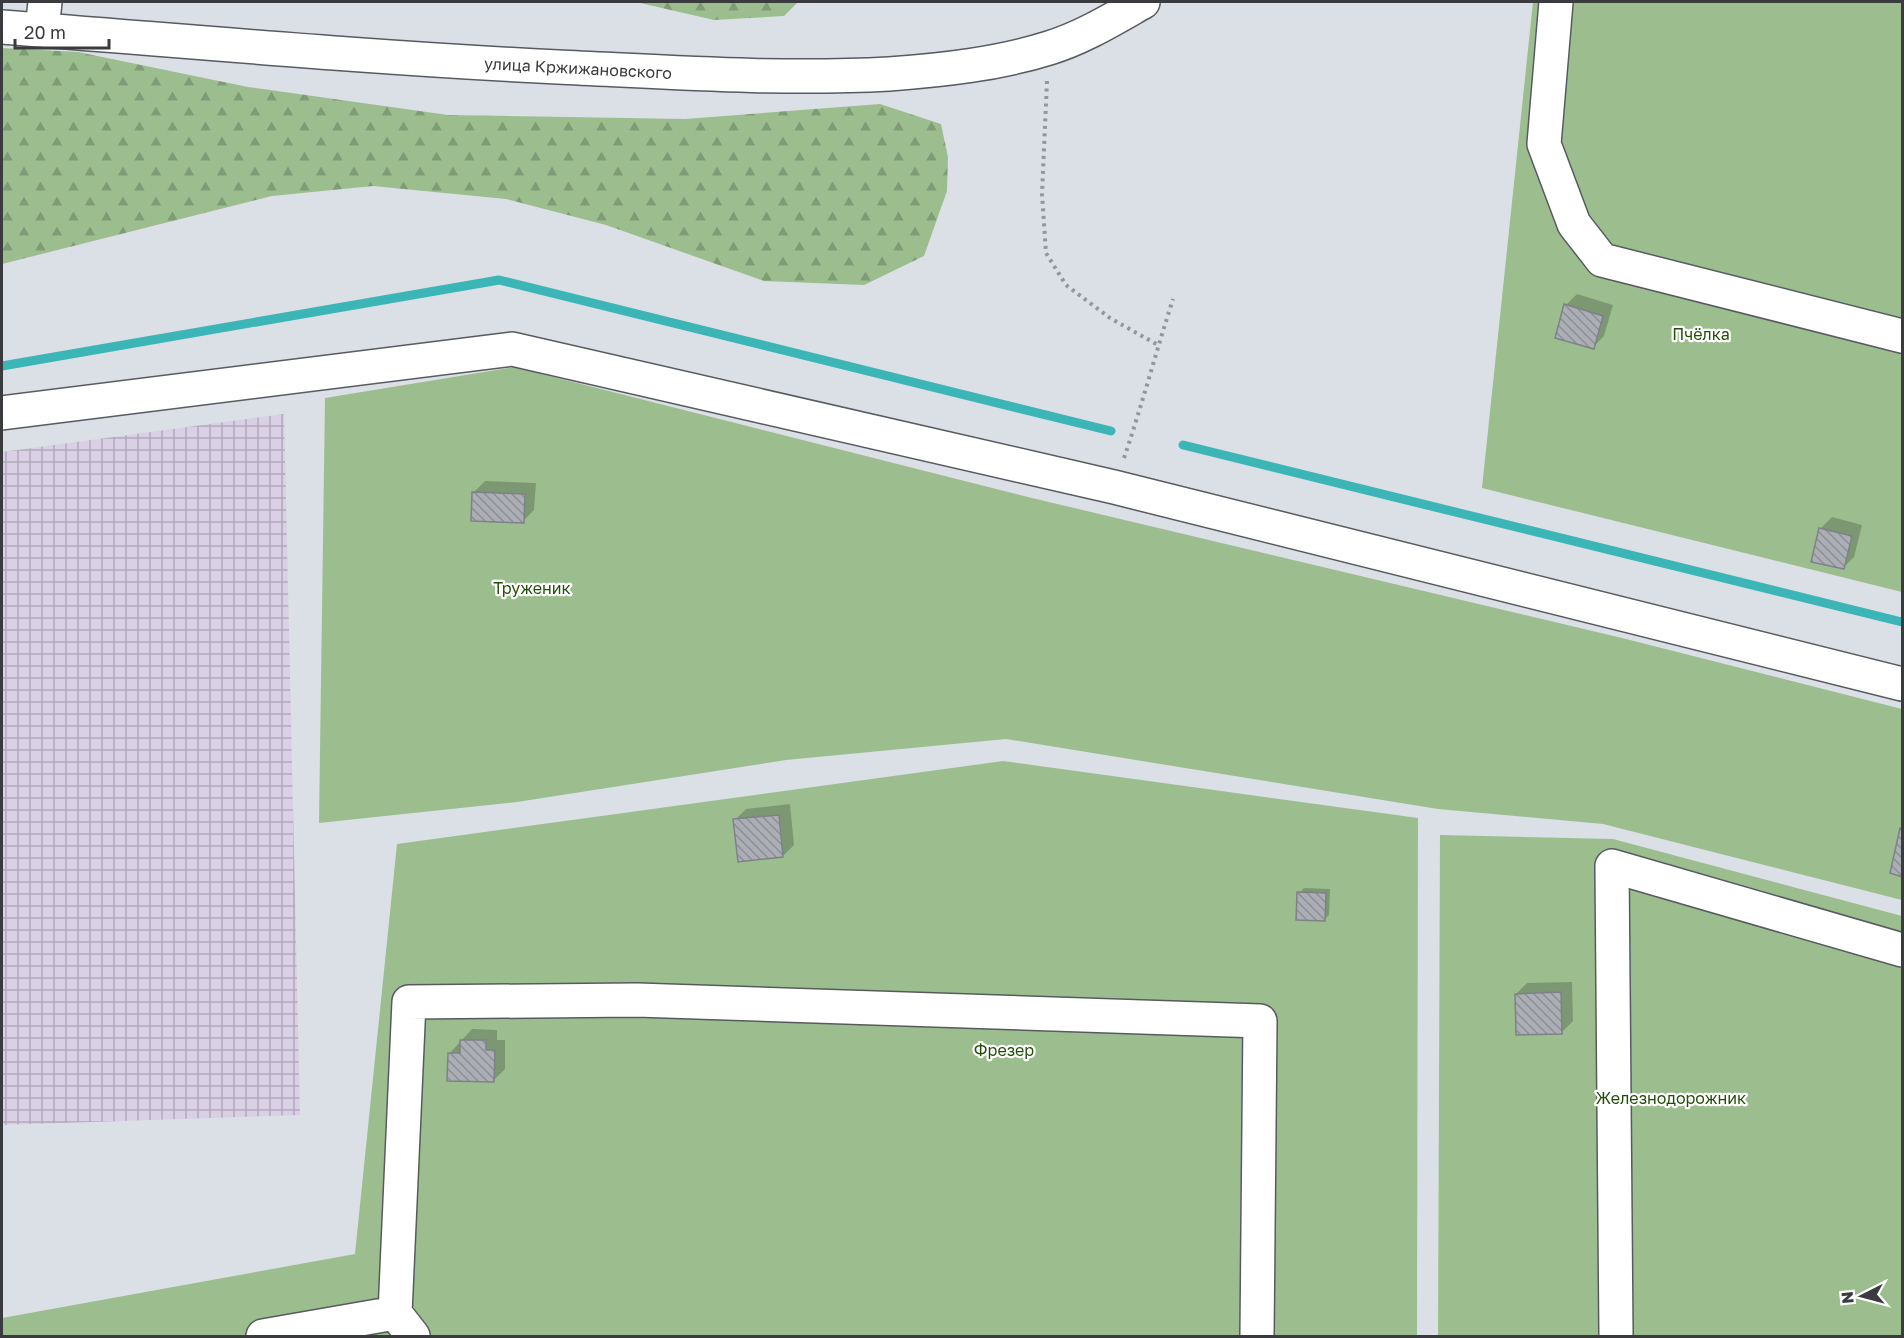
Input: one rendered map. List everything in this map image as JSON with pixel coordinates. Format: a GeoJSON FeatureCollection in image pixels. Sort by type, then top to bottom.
{"type":"FeatureCollection","features":[{"type":"Feature","properties":{"kind":"street","name":"улица Кржижановского"},"geometry":{"type":"LineString","coordinates":[[2,27],[44,16],[416,60],[711,75],[854,76],[928,71],[991,63],[1051,48],[1099,27],[1143,2]]}},
{"type":"Feature","properties":{"kind":"street"},"geometry":{"type":"LineString","coordinates":[[1556,2],[1544,144],[1574,224],[1602,260],[1902,336]]}},
{"type":"Feature","properties":{"kind":"street"},"geometry":{"type":"LineString","coordinates":[[2,413],[512,349],[1114,487],[1902,684]]}},
{"type":"Feature","properties":{"kind":"street"},"geometry":{"type":"LineString","coordinates":[[1616,1336],[1612,866],[1902,950]]}},
{"type":"Feature","properties":{"kind":"street"},"geometry":{"type":"LineString","coordinates":[[263,1336],[404,1325],[409,1002],[637,1000],[1260,1021],[1257,1336]]}},
{"type":"Feature","properties":{"kind":"path"},"geometry":{"type":"LineString","coordinates":[[1051,48],[1043,142],[1042,194],[1046,253],[1066,285],[1110,318],[1158,345]]}},
{"type":"Feature","properties":{"kind":"path"},"geometry":{"type":"LineString","coordinates":[[1114,487],[1144,399],[1173,299]]}},
{"type":"Feature","properties":{"kind":"shaded area"},"geometry":{"type":"Polygon","coordinates":[[[284,414],[300,1115],[2,1125],[2,452],[284,414]]]}},
{"type":"Feature","properties":{"kind":"green space"},"geometry":{"type":"Polygon","coordinates":[[[636,2],[798,2],[784,16],[714,20],[636,2]]]}},
{"type":"Feature","properties":{"kind":"green space","name":"Пчёлка"},"geometry":{"type":"Polygon","coordinates":[[[1533,2],[1902,2],[1902,592],[1482,488],[1533,2]]]}},
{"type":"Feature","properties":{"kind":"green space"},"geometry":{"type":"Polygon","coordinates":[[[2,48],[78,52],[248,87],[448,115],[685,119],[880,104],[941,124],[948,157],[947,191],[924,256],[864,285],[764,281],[606,225],[506,199],[373,186],[272,196],[2,264],[2,48]]]}},
{"type":"Feature","properties":{"kind":"green space","name":"Труженик"},"geometry":{"type":"Polygon","coordinates":[[[514,367],[1032,498],[1622,638],[1902,709],[1902,900],[1603,824],[1438,809],[1006,739],[786,760],[517,802],[319,823],[325,398],[514,367]]]}},
{"type":"Feature","properties":{"kind":"green space","name":"Фрезер"},"geometry":{"type":"Polygon","coordinates":[[[1003,761],[1418,818],[1417,1336],[2,1336],[2,1318],[355,1254],[397,844],[1003,761]]]}},
{"type":"Feature","properties":{"kind":"green space","name":"Железнодорожник"},"geometry":{"type":"Polygon","coordinates":[[[1440,835],[1613,839],[1902,916],[1902,1336],[1438,1336],[1440,835]]]}},
{"type":"Feature","properties":{"kind":"building"},"geometry":{"type":"Polygon","coordinates":[[[1564,304],[1603,316],[1594,349],[1555,338],[1564,304]]]}},
{"type":"Feature","properties":{"kind":"building"},"geometry":{"type":"Polygon","coordinates":[[[472,492],[525,494],[524,523],[471,521],[472,492]]]}},
{"type":"Feature","properties":{"kind":"building"},"geometry":{"type":"Polygon","coordinates":[[[1819,528],[1852,536],[1844,569],[1811,562],[1819,528]]]}},
{"type":"Feature","properties":{"kind":"building"},"geometry":{"type":"Polygon","coordinates":[[[779,815],[783,857],[738,862],[733,819],[779,815]]]}},
{"type":"Feature","properties":{"kind":"building"},"geometry":{"type":"Polygon","coordinates":[[[1900,828],[1902,828],[1902,877],[1890,873],[1900,828]]]}},
{"type":"Feature","properties":{"kind":"building"},"geometry":{"type":"Polygon","coordinates":[[[1297,892],[1326,893],[1325,921],[1296,920],[1297,892]]]}},
{"type":"Feature","properties":{"kind":"building"},"geometry":{"type":"Polygon","coordinates":[[[1561,992],[1562,1034],[1516,1035],[1515,994],[1561,992]]]}},
{"type":"Feature","properties":{"kind":"building"},"geometry":{"type":"Polygon","coordinates":[[[460,1040],[486,1040],[486,1050],[495,1050],[494,1082],[447,1081],[448,1053],[460,1053],[460,1040]]]}},
{"type":"Feature","properties":{"kind":"waterway"},"geometry":{"type":"LineString","coordinates":[[2,366],[499,280],[1111,431]]}},
{"type":"Feature","properties":{"kind":"waterway"},"geometry":{"type":"LineString","coordinates":[[1183,445],[1902,622]]}}]}
